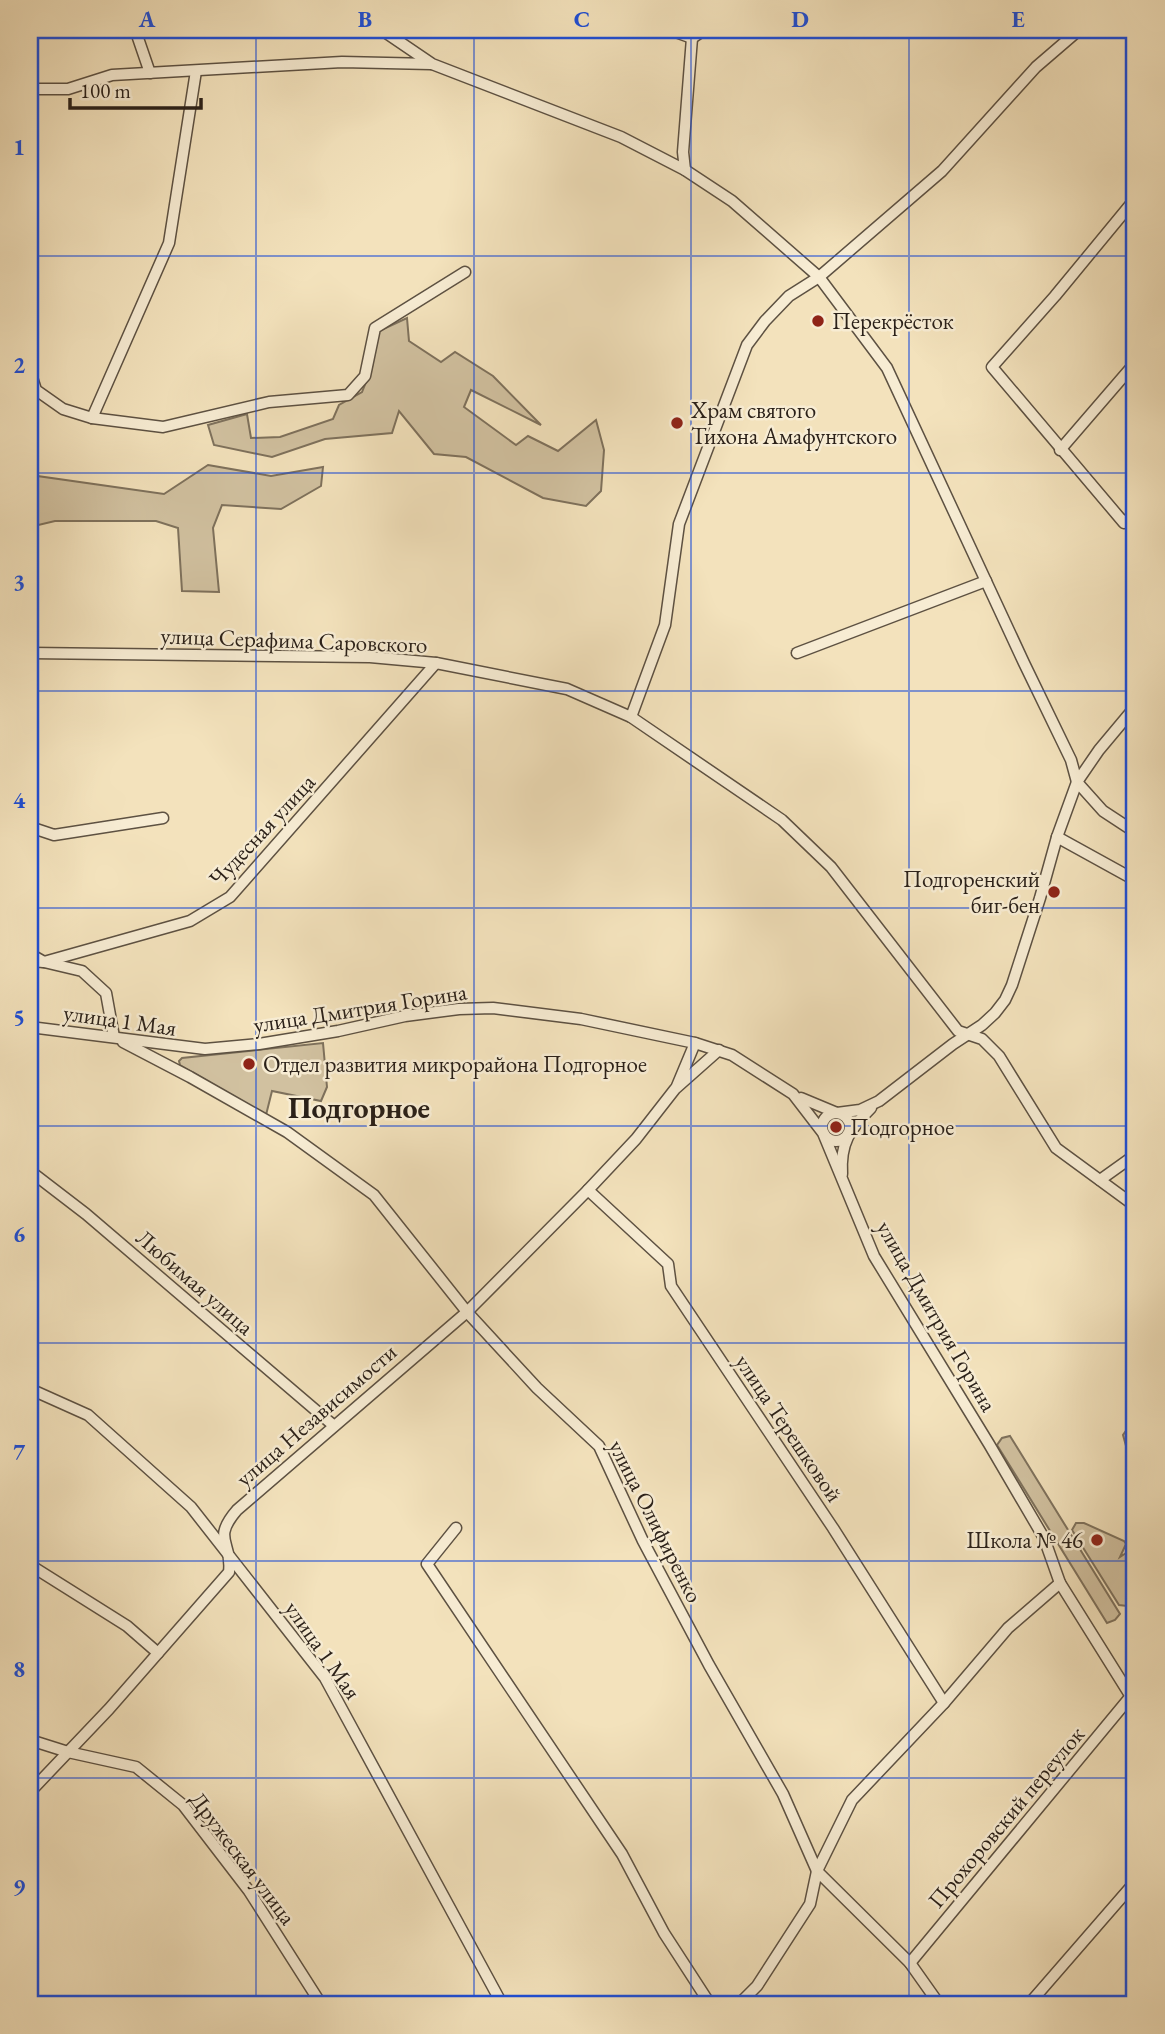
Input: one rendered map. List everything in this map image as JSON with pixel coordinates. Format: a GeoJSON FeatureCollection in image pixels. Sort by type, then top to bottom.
{"type":"FeatureCollection","features":[{"type":"Feature","properties":{"kind":"street"},"geometry":{"type":"LineString","coordinates":[[139,30],[138,38],[150,72]]}},
{"type":"Feature","properties":{"kind":"street"},"geometry":{"type":"LineString","coordinates":[[382,30],[432,64],[621,137],[685,170],[732,201],[819,277],[887,368],[1071,760],[1077,782],[1103,811],[1135,832]]}},
{"type":"Feature","properties":{"kind":"street"},"geometry":{"type":"LineString","coordinates":[[670,30],[692,38]]}},
{"type":"Feature","properties":{"kind":"street"},"geometry":{"type":"LineString","coordinates":[[692,38],[704,30]]}},
{"type":"Feature","properties":{"kind":"street"},"geometry":{"type":"LineString","coordinates":[[631,717],[665,625],[679,524],[747,345],[789,296],[819,277],[942,172],[1037,67],[1079,30]]}},
{"type":"Feature","properties":{"kind":"street"},"geometry":{"type":"LineString","coordinates":[[685,170],[683,152],[692,38]]}},
{"type":"Feature","properties":{"kind":"street"},"geometry":{"type":"LineString","coordinates":[[30,89],[68,89],[112,75],[150,72],[342,62],[432,64]]}},
{"type":"Feature","properties":{"kind":"street"},"geometry":{"type":"LineString","coordinates":[[92,418],[169,243],[196,71]]}},
{"type":"Feature","properties":{"kind":"street"},"geometry":{"type":"LineString","coordinates":[[1135,199],[1055,296],[992,366],[1124,523],[1135,513]]}},
{"type":"Feature","properties":{"kind":"street"},"geometry":{"type":"LineString","coordinates":[[30,371],[36,390],[63,409],[92,418],[163,427],[269,402],[348,395],[365,376],[375,328],[465,272]]}},
{"type":"Feature","properties":{"kind":"street"},"geometry":{"type":"LineString","coordinates":[[1060,450],[1135,363]]}},
{"type":"Feature","properties":{"kind":"street"},"geometry":{"type":"LineString","coordinates":[[797,653],[986,581]]}},
{"type":"Feature","properties":{"kind":"street","name":"улица Серафима Саровского"},"geometry":{"type":"LineString","coordinates":[[30,653],[370,657],[436,663],[567,690],[631,717],[782,820],[831,867],[958,1031],[982,1039],[999,1056],[1056,1148],[1131,1203],[1135,1209]]}},
{"type":"Feature","properties":{"kind":"street","name":"Чудесная улица"},"geometry":{"type":"LineString","coordinates":[[30,961],[44,962],[190,921],[230,897],[436,663]]}},
{"type":"Feature","properties":{"kind":"street"},"geometry":{"type":"LineString","coordinates":[[879,1101],[860,1110],[836,1113],[824,1119],[823,1133],[829,1139],[838,1141],[879,1101],[995,1013],[1012,985],[1077,782],[1099,750],[1135,707]]}},
{"type":"Feature","properties":{"kind":"street"},"geometry":{"type":"LineString","coordinates":[[30,827],[54,835],[163,818]]}},
{"type":"Feature","properties":{"kind":"street"},"geometry":{"type":"LineString","coordinates":[[1057,838],[1135,880]]}},
{"type":"Feature","properties":{"kind":"street"},"geometry":{"type":"LineString","coordinates":[[30,954],[44,962],[82,971],[106,993],[114,1037]]}},
{"type":"Feature","properties":{"kind":"street","name":"улица Дмитрия Горина"},"geometry":{"type":"LineString","coordinates":[[205,1049],[285,1040],[445,1010],[493,1008],[581,1019],[719,1049],[752,1066],[793,1094],[823,1133],[874,1256],[1044,1538],[1060,1583],[1133,1699]]}},
{"type":"Feature","properties":{"kind":"street","name":"улица 1 Мая"},"geometry":{"type":"LineString","coordinates":[[30,1027],[205,1049]]}},
{"type":"Feature","properties":{"kind":"street","name":"улица Олифиренко"},"geometry":{"type":"LineString","coordinates":[[114,1037],[287,1132],[374,1195],[467,1312],[537,1388],[599,1446],[650,1554],[709,1665],[783,1794],[817,1871],[910,1963],[939,2004]]}},
{"type":"Feature","properties":{"kind":"street"},"geometry":{"type":"LineString","coordinates":[[675,1089],[695,1044]]}},
{"type":"Feature","properties":{"kind":"street"},"geometry":{"type":"LineString","coordinates":[[675,1089],[719,1049]]}},
{"type":"Feature","properties":{"kind":"street","name":"улица Независимости"},"geometry":{"type":"LineString","coordinates":[[30,1792],[229,1572],[230,1563],[223,1531],[237,1510],[467,1312],[636,1139],[675,1089]]}},
{"type":"Feature","properties":{"kind":"street"},"geometry":{"type":"LineString","coordinates":[[793,1094],[848,1120],[843,1181]]}},
{"type":"Feature","properties":{"kind":"street"},"geometry":{"type":"LineString","coordinates":[[1100,1180],[1135,1155]]}},
{"type":"Feature","properties":{"kind":"street","name":"Любимая улица"},"geometry":{"type":"LineString","coordinates":[[30,1171],[86,1214],[333,1425]]}},
{"type":"Feature","properties":{"kind":"street","name":"улица Терешковой"},"geometry":{"type":"LineString","coordinates":[[588,1190],[668,1264],[671,1286],[833,1528],[944,1703]]}},
{"type":"Feature","properties":{"kind":"street","name":"улица 1 Мая"},"geometry":{"type":"LineString","coordinates":[[30,1389],[88,1415],[191,1507],[227,1550],[325,1678],[502,2004]]}},
{"type":"Feature","properties":{"kind":"street"},"geometry":{"type":"LineString","coordinates":[[456,1528],[427,1564],[622,1854],[664,1933],[710,2004]]}},
{"type":"Feature","properties":{"kind":"street"},"geometry":{"type":"LineString","coordinates":[[30,1565],[127,1626],[158,1653]]}},
{"type":"Feature","properties":{"kind":"street"},"geometry":{"type":"LineString","coordinates":[[739,2004],[757,1986],[810,1905],[817,1871],[852,1800],[944,1703],[1008,1628],[1060,1583]]}},
{"type":"Feature","properties":{"kind":"street","name":"Прохоровский переулок"},"geometry":{"type":"LineString","coordinates":[[910,1963],[1133,1699]]}},
{"type":"Feature","properties":{"kind":"street","name":"Дружеская улица"},"geometry":{"type":"LineString","coordinates":[[30,1740],[68,1752],[136,1767],[183,1805],[249,1891],[321,2004]]}},
{"type":"Feature","properties":{"kind":"street"},"geometry":{"type":"LineString","coordinates":[[1029,2004],[1135,1882]]}},
{"type":"Feature","properties":{"kind":"shaded area"},"geometry":{"type":"Polygon","coordinates":[[[407,318],[409,341],[441,362],[455,352],[493,376],[541,425],[471,390],[464,407],[516,445],[528,436],[558,451],[596,420],[604,450],[601,491],[586,506],[543,498],[466,457],[434,454],[399,411],[392,433],[325,439],[272,457],[214,445],[208,425],[247,414],[251,438],[280,437],[333,419],[339,405],[362,392],[372,367],[379,331],[407,318]]]}},
{"type":"Feature","properties":{"kind":"shaded area"},"geometry":{"type":"Polygon","coordinates":[[[208,465],[271,476],[323,467],[321,486],[281,509],[222,505],[213,528],[219,592],[182,591],[178,528],[156,521],[55,521],[30,527],[30,475],[164,494],[208,465]]]}},
{"type":"Feature","properties":{"kind":"shaded area"},"geometry":{"type":"Polygon","coordinates":[[[323,1043],[327,1087],[321,1101],[272,1091],[266,1115],[180,1065],[179,1061],[182,1058],[323,1043]]]}},
{"type":"Feature","properties":{"kind":"shaded area"},"geometry":{"type":"Polygon","coordinates":[[[836,1117],[843,1120],[846,1127],[843,1134],[836,1137],[829,1134],[826,1127],[829,1120],[836,1117]]]}},
{"type":"Feature","properties":{"kind":"shaded area"},"geometry":{"type":"Polygon","coordinates":[[[1135,1418],[1135,1452],[1126,1446],[1123,1435],[1135,1418]]]}},
{"type":"Feature","properties":{"kind":"shaded area"},"geometry":{"type":"Polygon","coordinates":[[[1010,1436],[1120,1614],[1115,1620],[1107,1623],[997,1445],[1002,1438],[1010,1436]]]}},
{"type":"Feature","properties":{"kind":"shaded area"},"geometry":{"type":"Polygon","coordinates":[[[1076,1523],[1084,1523],[1124,1541],[1126,1544],[1120,1557],[1135,1547],[1135,1596],[1127,1606],[1119,1605],[1072,1530],[1076,1523]]]}},
{"type":"Feature","properties":{"kind":"place","name":"Перекрёсток"},"geometry":{"type":"Point","coordinates":[818,321]}},
{"type":"Feature","properties":{"kind":"place","name":"Храм святого Тихона Амафунтского"},"geometry":{"type":"Point","coordinates":[677,423]}},
{"type":"Feature","properties":{"kind":"place","name":"Подгоренский биг-бен"},"geometry":{"type":"Point","coordinates":[1054,892]}},
{"type":"Feature","properties":{"kind":"place","name":"Отдел развития микрорайона Подгорное"},"geometry":{"type":"Point","coordinates":[249,1064]}},
{"type":"Feature","properties":{"kind":"place","name":"Подгорное"},"geometry":{"type":"Point","coordinates":[836,1127]}},
{"type":"Feature","properties":{"kind":"place","name":"Школа № 46"},"geometry":{"type":"Point","coordinates":[1097,1540]}},
{"type":"Feature","properties":{"kind":"district","name":"Подгорное"},"geometry":{"type":"Point","coordinates":[359,1107]}}]}
